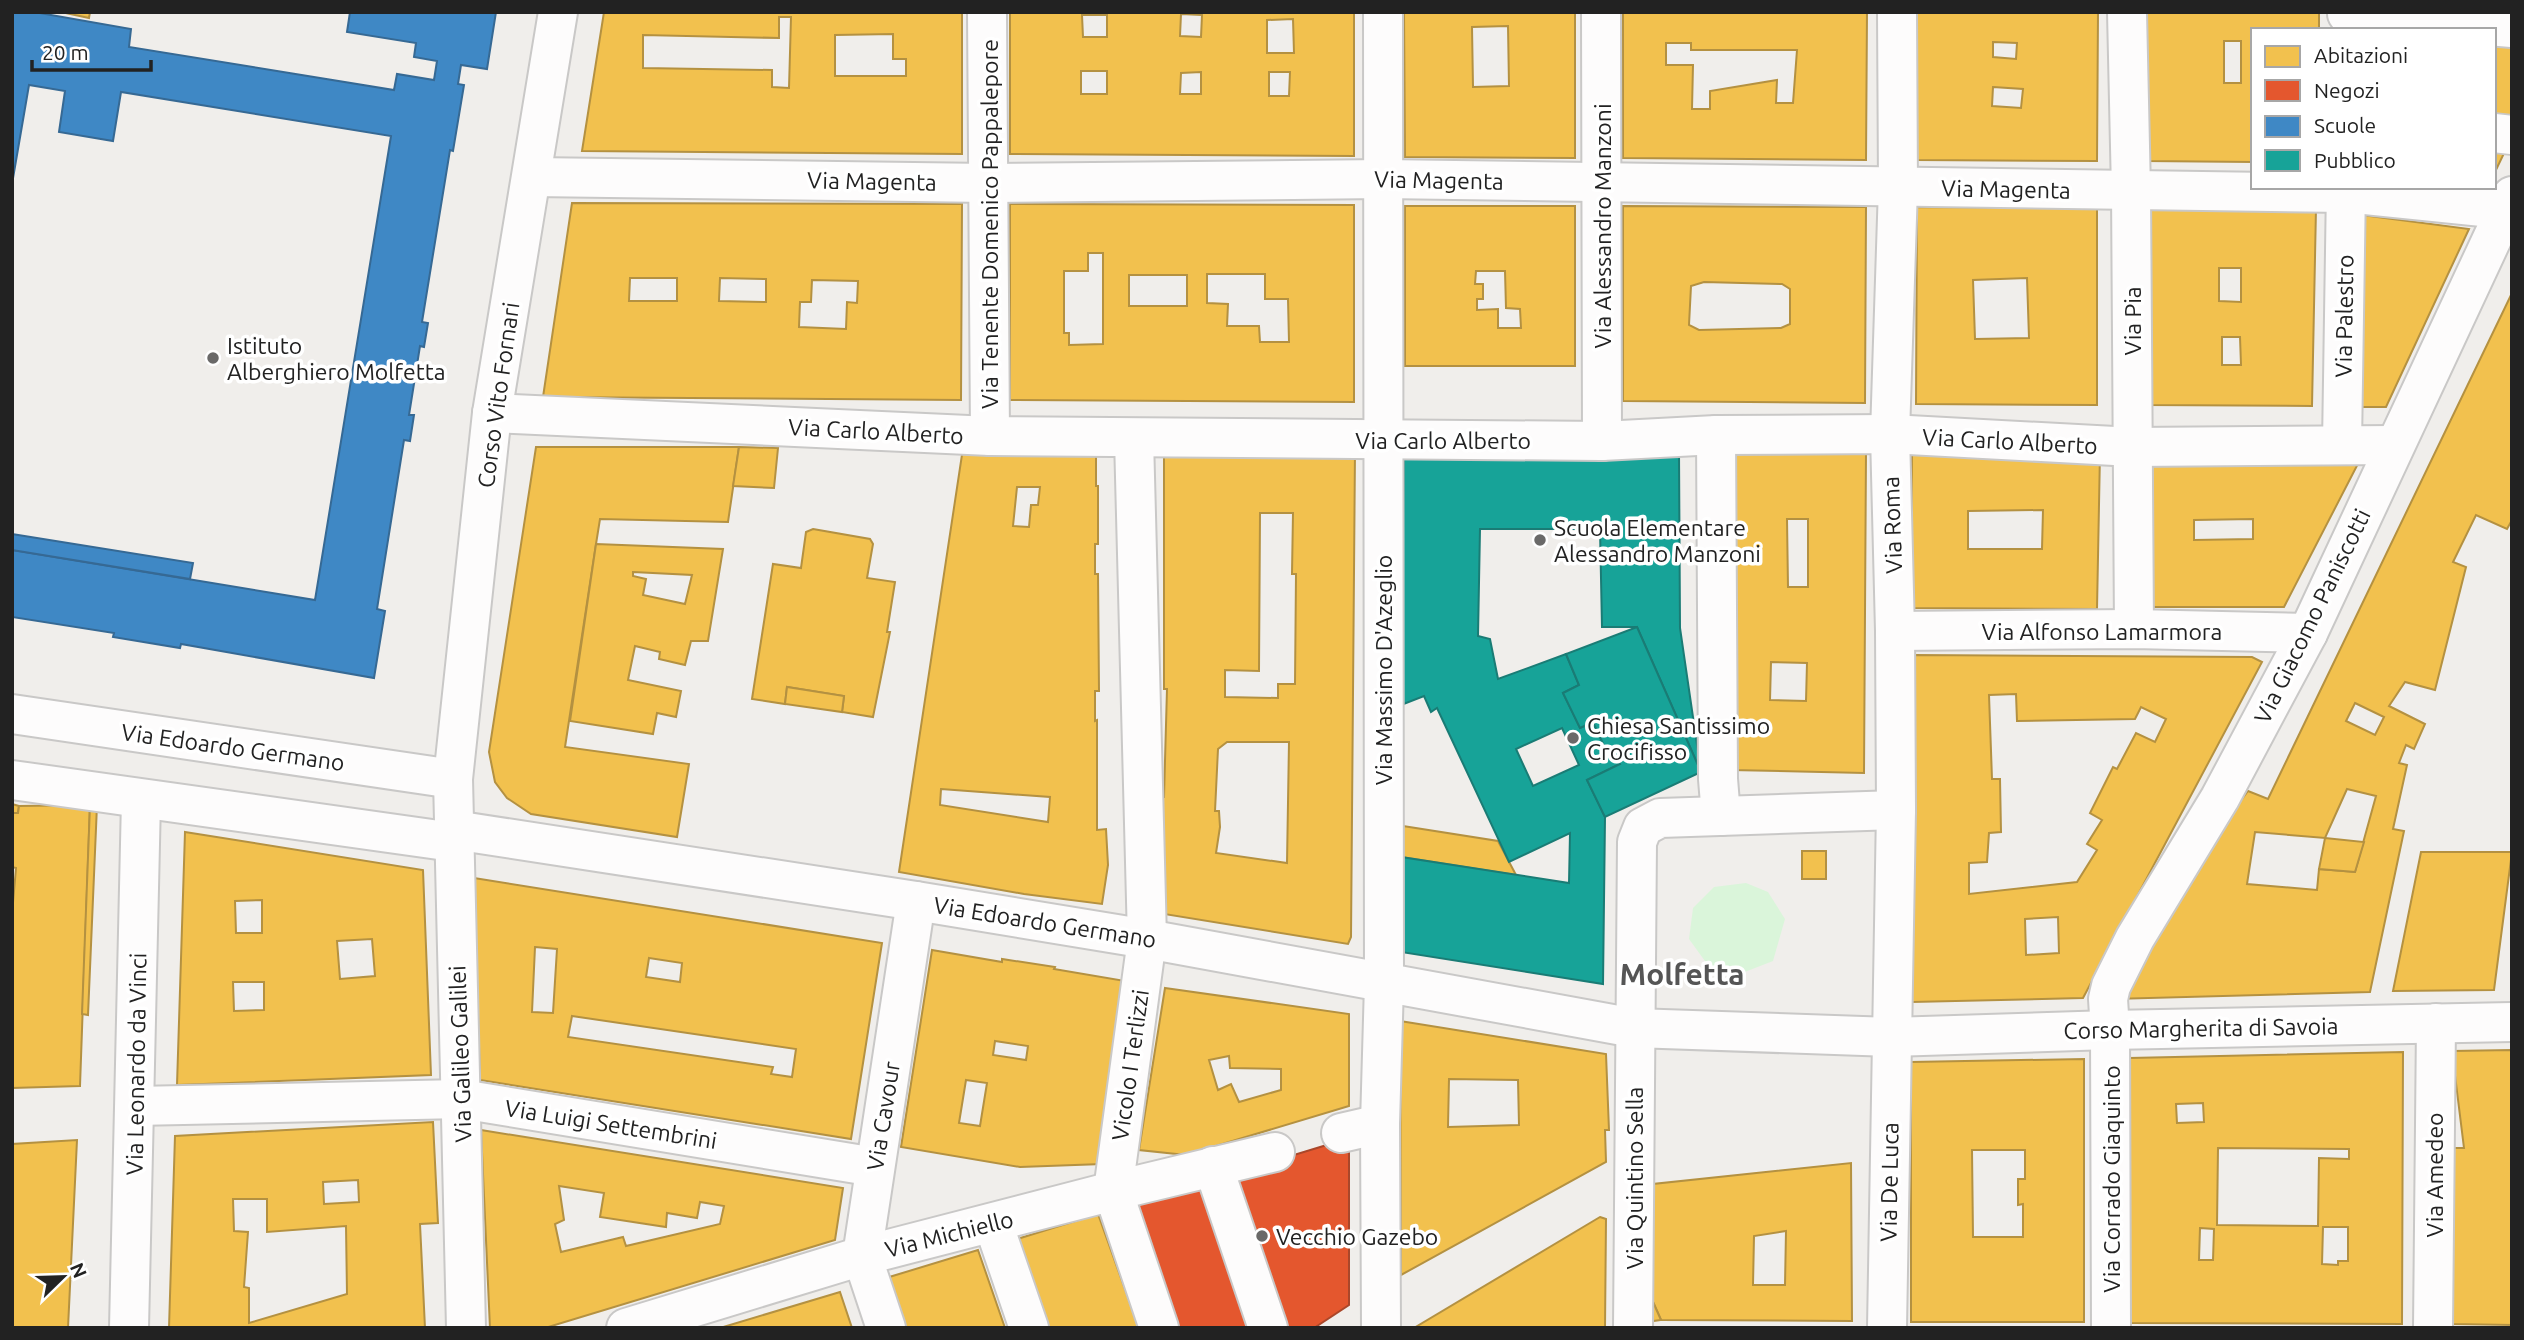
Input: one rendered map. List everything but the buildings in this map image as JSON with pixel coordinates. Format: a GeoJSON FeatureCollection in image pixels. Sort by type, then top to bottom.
{"type":"FeatureCollection","features":[{"type":"Feature","properties":{"kind":"street","name":"Corso Vito Fornari"},"geometry":{"type":"LineString","coordinates":[[453,779],[492,413],[558,12]]}},
{"type":"Feature","properties":{"kind":"street","name":"Via Tenente Domenico Pappalepore"},"geometry":{"type":"LineString","coordinates":[[987,12],[990,436]]}},
{"type":"Feature","properties":{"kind":"street","name":"Via Massimo D'Azeglio"},"geometry":{"type":"LineString","coordinates":[[1379,1327],[1384,984],[1383,12]]}},
{"type":"Feature","properties":{"kind":"street","name":"Via Alessandro Manzoni"},"geometry":{"type":"LineString","coordinates":[[1601,12],[1602,441]]}},
{"type":"Feature","properties":{"kind":"street","name":"Via Roma"},"geometry":{"type":"LineString","coordinates":[[1891,1037],[1896,810],[1895,631],[1889,435],[1898,187],[1897,12]]}},
{"type":"Feature","properties":{"kind":"street","name":"Via Pia"},"geometry":{"type":"LineString","coordinates":[[2127,12],[2134,629]]}},
{"type":"Feature","properties":{"kind":"street"},"geometry":{"type":"LineString","coordinates":[[2347,19],[2512,28]]}},
{"type":"Feature","properties":{"kind":"street","name":"Via Magenta"},"geometry":{"type":"LineString","coordinates":[[532,177],[989,183],[1383,179],[2131,191],[2346,190],[2510,205]]}},
{"type":"Feature","properties":{"kind":"street","name":"Via Palestro"},"geometry":{"type":"LineString","coordinates":[[2342,444],[2346,190]]}},
{"type":"Feature","properties":{"kind":"street","name":"Via Giacomo Paniscotti"},"geometry":{"type":"LineString","coordinates":[[2110,1030],[2108,999],[2111,986],[2135,938],[2220,798],[2308,634],[2510,205]]}},
{"type":"Feature","properties":{"kind":"street","name":"Via Carlo Alberto"},"geometry":{"type":"LineString","coordinates":[[492,413],[990,436],[1602,441],[1716,435],[1889,435],[2133,447],[2395,445]]}},
{"type":"Feature","properties":{"kind":"street"},"geometry":{"type":"LineString","coordinates":[[1716,435],[1718,779],[1721,816]]}},
{"type":"Feature","properties":{"kind":"street","name":"Vicolo I Terlizzi"},"geometry":{"type":"LineString","coordinates":[[1113,1191],[1147,939],[1134,438]]}},
{"type":"Feature","properties":{"kind":"street","name":"Via Alfonso Lamarmora"},"geometry":{"type":"LineString","coordinates":[[1895,631],[2134,629],[2308,634]]}},
{"type":"Feature","properties":{"kind":"street","name":"Via Edoardo Germano"},"geometry":{"type":"LineString","coordinates":[[12,714],[453,779]]}},
{"type":"Feature","properties":{"kind":"street","name":"Via Galileo Galilei"},"geometry":{"type":"LineString","coordinates":[[453,779],[467,1328]]}},
{"type":"Feature","properties":{"kind":"street","name":"Via Edoardo Germano"},"geometry":{"type":"LineString","coordinates":[[12,780],[141,800],[454,836],[916,901],[1147,939],[1634,1028]]}},
{"type":"Feature","properties":{"kind":"street","name":"Via Leonardo da Vinci"},"geometry":{"type":"LineString","coordinates":[[129,1328],[141,800]]}},
{"type":"Feature","properties":{"kind":"street","name":"Via Quintino Sella"},"geometry":{"type":"LineString","coordinates":[[1633,1328],[1637,842],[1643,827],[1660,818],[1896,810]]}},
{"type":"Feature","properties":{"kind":"street","name":"Via Cavour"},"geometry":{"type":"LineString","coordinates":[[886,1328],[862,1256],[916,901]]}},
{"type":"Feature","properties":{"kind":"street","name":"Corso Margherita di Savoia"},"geometry":{"type":"LineString","coordinates":[[1634,1028],[1891,1037],[2512,1022]]}},
{"type":"Feature","properties":{"kind":"street","name":"Via Amedeo"},"geometry":{"type":"LineString","coordinates":[[2433,1328],[2435,1023]]}},
{"type":"Feature","properties":{"kind":"street","name":"Via Corrado Giaquinto"},"geometry":{"type":"LineString","coordinates":[[2110,1030],[2110,1328]]}},
{"type":"Feature","properties":{"kind":"street","name":"Via De Luca"},"geometry":{"type":"LineString","coordinates":[[1887,1328],[1891,1037]]}},
{"type":"Feature","properties":{"kind":"street","name":"Via Luigi Settembrini"},"geometry":{"type":"LineString","coordinates":[[135,1106],[461,1099],[876,1167]]}},
{"type":"Feature","properties":{"kind":"street"},"geometry":{"type":"LineString","coordinates":[[1341,1133],[1380,1124]]}},
{"type":"Feature","properties":{"kind":"street","name":"Via Michiello"},"geometry":{"type":"LineString","coordinates":[[626,1328],[862,1256],[1275,1152]]}},
{"type":"Feature","properties":{"kind":"street"},"geometry":{"type":"LineString","coordinates":[[1213,1166],[1268,1328]]}},
{"type":"Feature","properties":{"kind":"street"},"geometry":{"type":"LineString","coordinates":[[1113,1191],[1159,1328]]}},
{"type":"Feature","properties":{"kind":"street"},"geometry":{"type":"LineString","coordinates":[[993,1223],[1029,1328]]}},
{"type":"Feature","properties":{"kind":"green space"},"geometry":{"type":"Polygon","coordinates":[[[1746,883],[1768,892],[1785,919],[1773,961],[1737,975],[1710,968],[1689,939],[1693,908],[1714,887],[1746,883]]]}},
{"type":"Feature","properties":{"kind":"place","name":"Istituto Alberghiero Molfetta"},"geometry":{"type":"Point","coordinates":[213,358]}},
{"type":"Feature","properties":{"kind":"place","name":"Scuola Elementare Alessandro Manzoni"},"geometry":{"type":"Point","coordinates":[1540,540]}},
{"type":"Feature","properties":{"kind":"place","name":"Chiesa Santissimo Crocifisso"},"geometry":{"type":"Point","coordinates":[1573,738]}},
{"type":"Feature","properties":{"kind":"place","name":"Vecchio Gazebo"},"geometry":{"type":"Point","coordinates":[1262,1236]}},
{"type":"Feature","properties":{"kind":"district","name":"Molfetta"},"geometry":{"type":"Point","coordinates":[1682,974]}}]}
